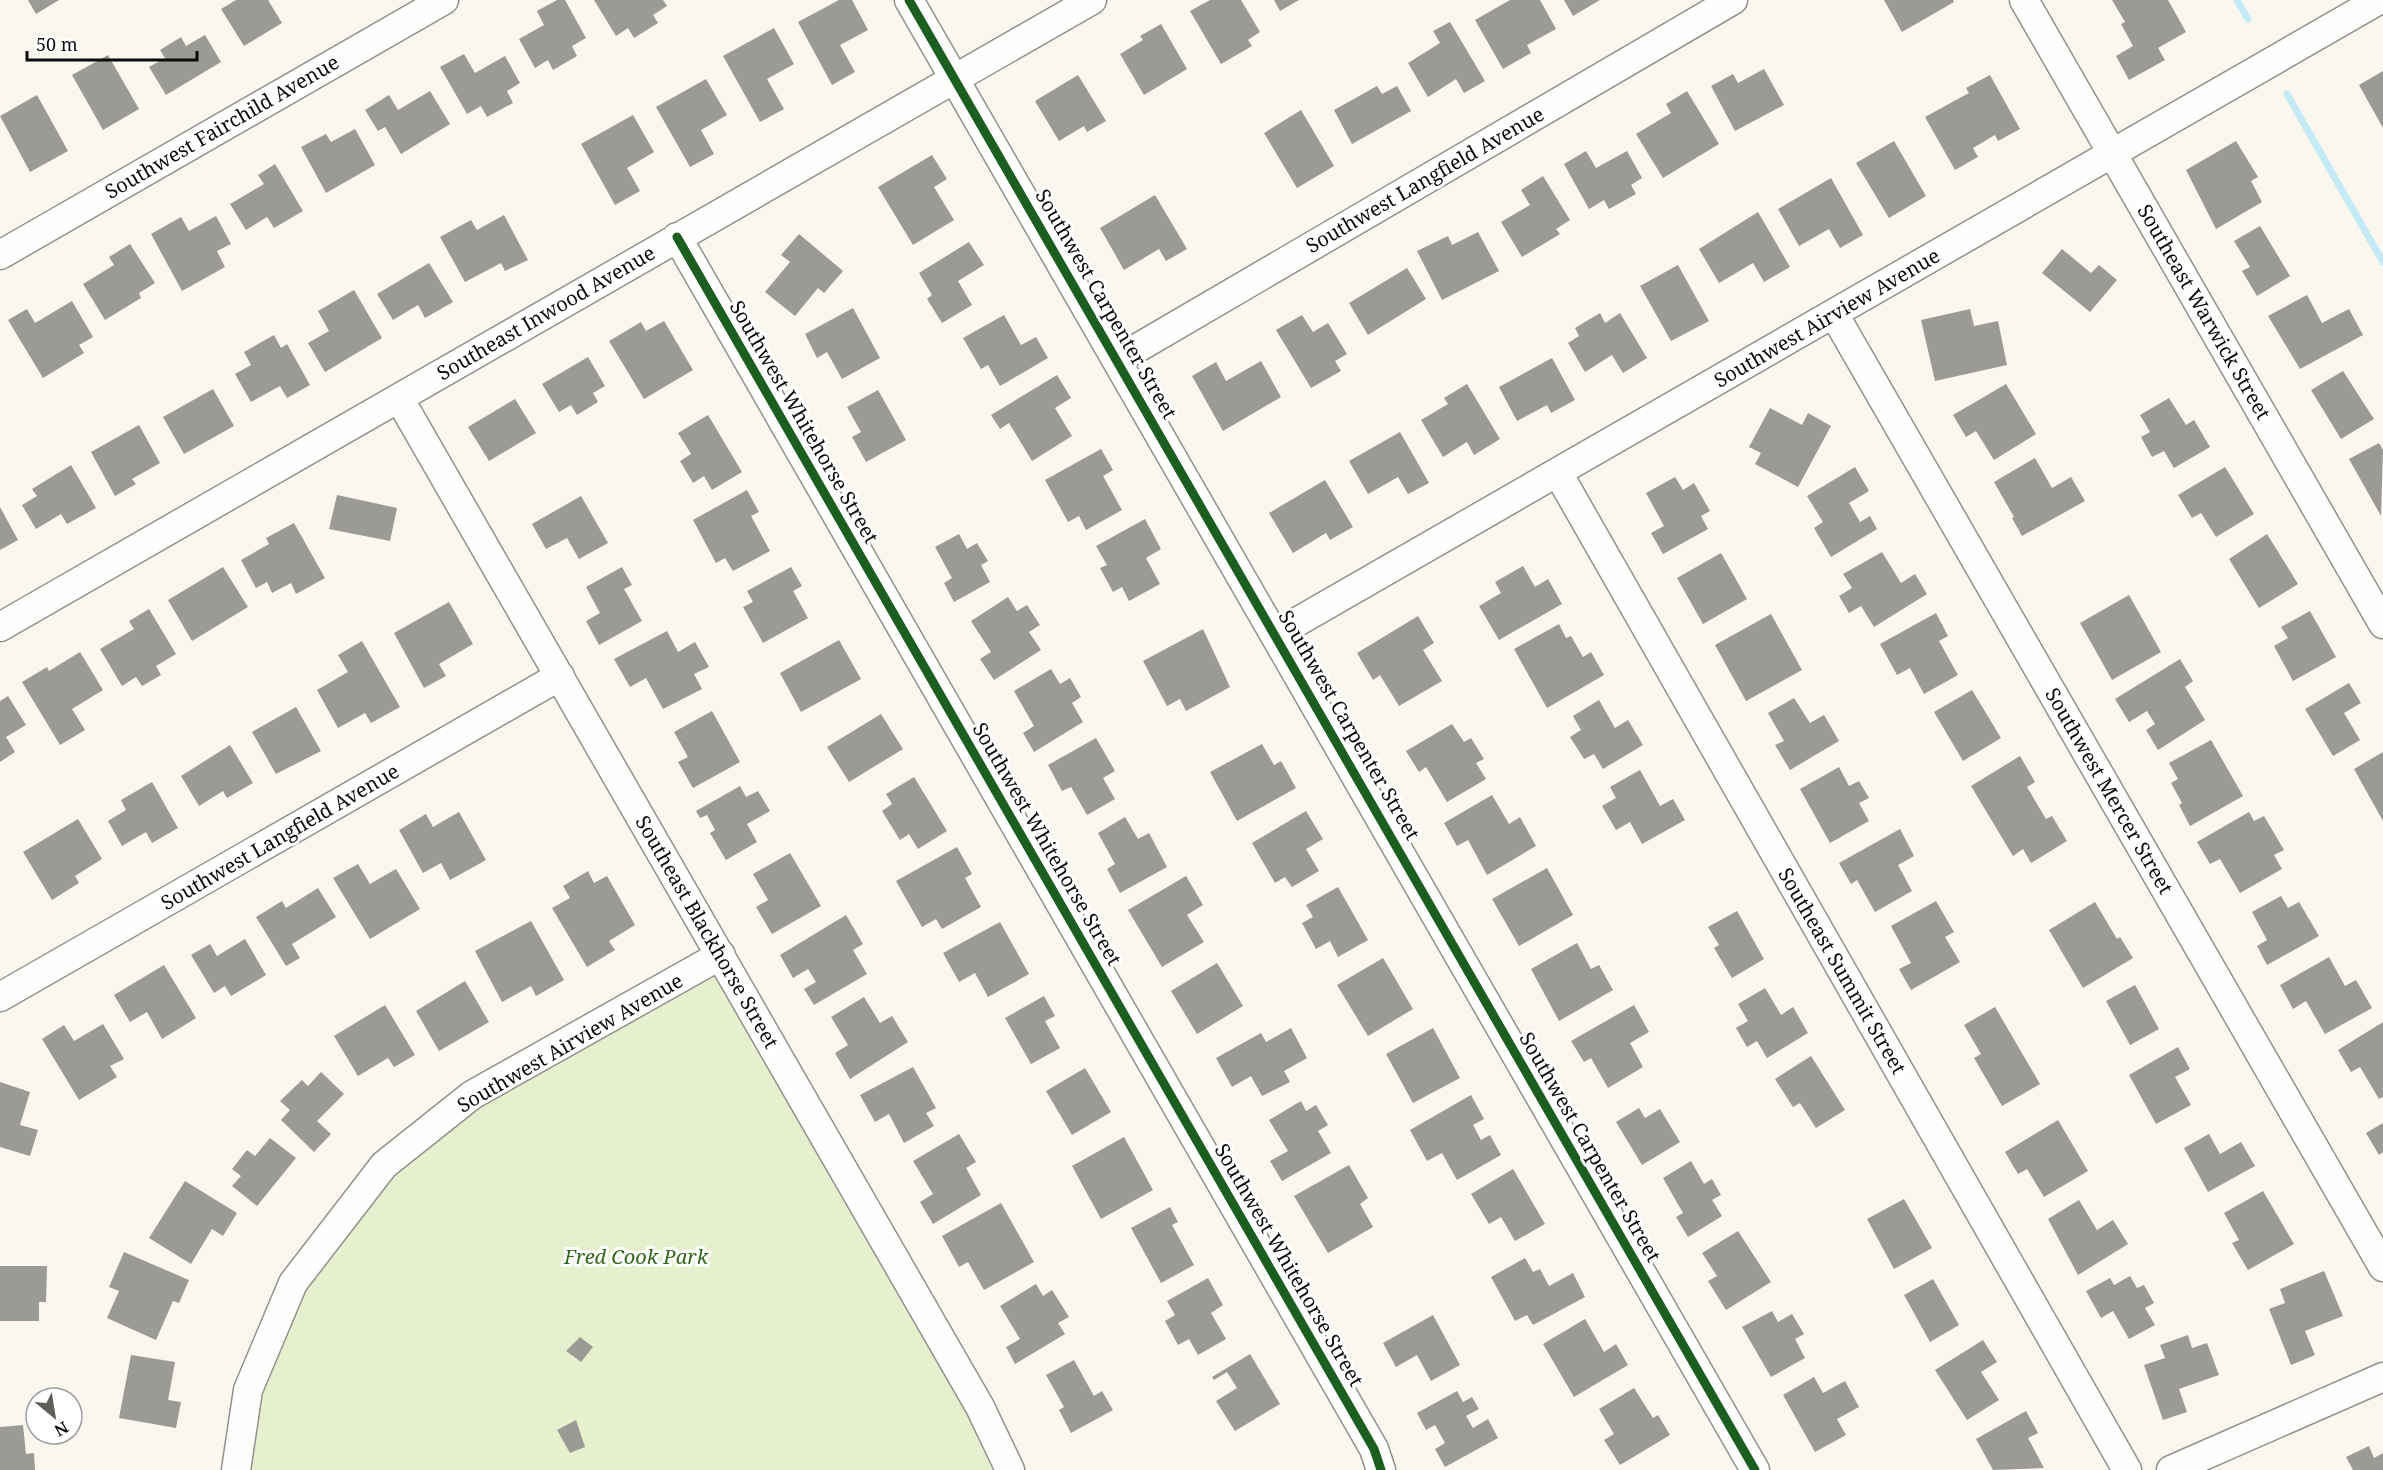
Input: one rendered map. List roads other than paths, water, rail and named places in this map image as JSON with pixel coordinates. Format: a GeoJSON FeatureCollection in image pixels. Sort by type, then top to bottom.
{"type":"FeatureCollection","features":[{"type":"Feature","properties":{"kind":"street","name":"Southwest Fairchild Avenue"},"geometry":{"type":"LineString","coordinates":[[0,255],[444,0]]}},
{"type":"Feature","properties":{"kind":"street","name":"Southwest Carpenter Street"},"geometry":{"type":"LineString","coordinates":[[909,0],[1276,634],[1755,1470]]}},
{"type":"Feature","properties":{"kind":"street","name":"Southeast Inwood Avenue"},"geometry":{"type":"LineString","coordinates":[[0,627],[1092,0]]}},
{"type":"Feature","properties":{"kind":"street","name":"Southwest Langfield Avenue"},"geometry":{"type":"LineString","coordinates":[[1117,360],[1733,0]]}},
{"type":"Feature","properties":{"kind":"street","name":"Southeast Warwick Street"},"geometry":{"type":"LineString","coordinates":[[2024,0],[2383,624]]}},
{"type":"Feature","properties":{"kind":"street","name":"Southwest Airview Avenue"},"geometry":{"type":"LineString","coordinates":[[1276,634],[2379,0]]}},
{"type":"Feature","properties":{"kind":"street","name":"Southwest Whitehorse Street"},"geometry":{"type":"LineString","coordinates":[[677,237],[1374,1449],[1381,1470]]}},
{"type":"Feature","properties":{"kind":"street","name":"Southwest Mercer Street"},"geometry":{"type":"LineString","coordinates":[[1834,314],[2383,1267]]}},
{"type":"Feature","properties":{"kind":"street","name":"Southeast Blackhorse Street"},"geometry":{"type":"LineString","coordinates":[[399,398],[980,1407],[1010,1470]]}},
{"type":"Feature","properties":{"kind":"street","name":"Southeast Summit Street"},"geometry":{"type":"LineString","coordinates":[[1558,473],[2127,1470]]}},
{"type":"Feature","properties":{"kind":"street","name":"Southwest Langfield Avenue"},"geometry":{"type":"LineString","coordinates":[[0,997],[560,676]]}},
{"type":"Feature","properties":{"kind":"street","name":"Southwest Airview Avenue"},"geometry":{"type":"LineString","coordinates":[[236,1470],[248,1390],[293,1284],[384,1165],[472,1095],[721,956]]}},
{"type":"Feature","properties":{"kind":"street"},"geometry":{"type":"LineString","coordinates":[[2171,1470],[2383,1377]]}},
{"type":"Feature","properties":{"kind":"waterway"},"geometry":{"type":"LineString","coordinates":[[2237,0],[2248,19]]}},
{"type":"Feature","properties":{"kind":"waterway"},"geometry":{"type":"LineString","coordinates":[[2287,94],[2383,262]]}},
{"type":"Feature","properties":{"kind":"park label","name":"Fred Cook Park"},"geometry":{"type":"Point","coordinates":[636,1257]}}]}
